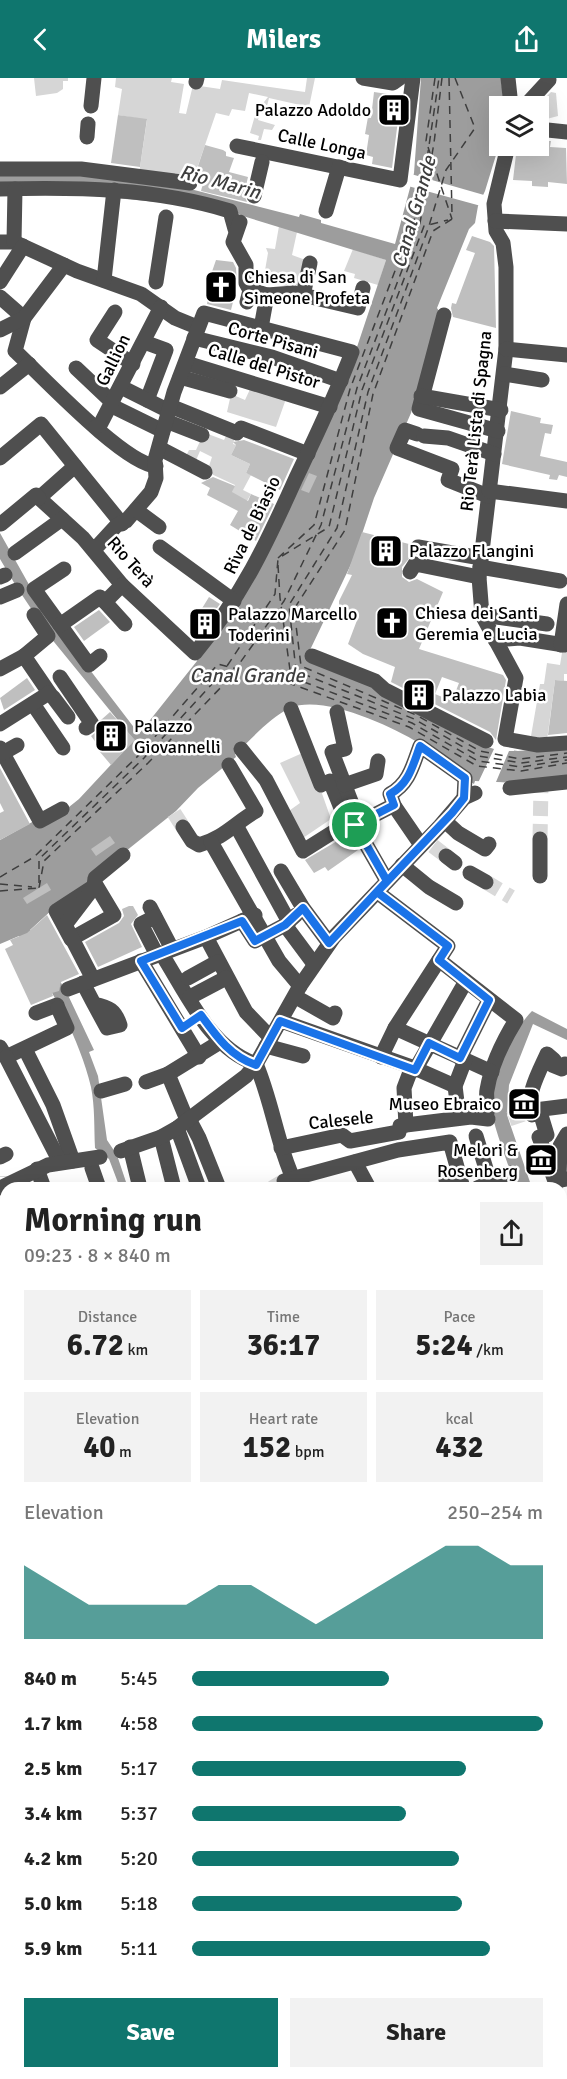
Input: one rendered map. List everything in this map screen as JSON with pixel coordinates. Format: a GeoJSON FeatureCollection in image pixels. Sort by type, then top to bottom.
{"type":"FeatureCollection","features":[{"type":"Feature","properties":{"kind":"street"},"geometry":{"type":"LineString","coordinates":[[91,106],[94,78]]}},
{"type":"Feature","properties":{"kind":"street"},"geometry":{"type":"LineString","coordinates":[[363,78],[396,80],[397,92],[411,96],[413,78]]}},
{"type":"Feature","properties":{"kind":"street"},"geometry":{"type":"LineString","coordinates":[[508,78],[511,96]]}},
{"type":"Feature","properties":{"kind":"street"},"geometry":{"type":"LineString","coordinates":[[534,96],[549,80]]}},
{"type":"Feature","properties":{"kind":"street","name":"Calle Longa"},"geometry":{"type":"LineString","coordinates":[[237,146],[264,157],[339,167],[401,179],[411,96]]}},
{"type":"Feature","properties":{"kind":"street"},"geometry":{"type":"LineString","coordinates":[[549,130],[567,132]]}},
{"type":"Feature","properties":{"kind":"street","name":"Rio Terà Lista di Spagna"},"geometry":{"type":"LineString","coordinates":[[482,615],[480,569],[501,410],[506,349],[506,267],[503,243],[496,231],[490,203],[505,156]]}},
{"type":"Feature","properties":{"kind":"street"},"geometry":{"type":"LineString","coordinates":[[254,196],[264,157]]}},
{"type":"Feature","properties":{"kind":"street"},"geometry":{"type":"LineString","coordinates":[[326,211],[339,167]]}},
{"type":"Feature","properties":{"kind":"street"},"geometry":{"type":"LineString","coordinates":[[0,169],[81,168],[190,183]]}},
{"type":"Feature","properties":{"kind":"street"},"geometry":{"type":"LineString","coordinates":[[0,282],[12,243],[8,189],[63,187],[114,190],[169,199],[230,211],[238,225],[233,243],[264,333]]}},
{"type":"Feature","properties":{"kind":"street"},"geometry":{"type":"LineString","coordinates":[[104,280],[114,190]]}},
{"type":"Feature","properties":{"kind":"street","name":"Gallion"},"geometry":{"type":"LineString","coordinates":[[96,427],[100,425],[113,405],[144,342],[156,296],[166,217]]}},
{"type":"Feature","properties":{"kind":"street"},"geometry":{"type":"LineString","coordinates":[[495,221],[567,224]]}},
{"type":"Feature","properties":{"kind":"street","name":"Corte Pisani"},"geometry":{"type":"LineString","coordinates":[[12,243],[104,280],[156,296],[175,318],[196,333],[341,381]]}},
{"type":"Feature","properties":{"kind":"street"},"geometry":{"type":"LineString","coordinates":[[298,292],[311,264]]}},
{"type":"Feature","properties":{"kind":"street"},"geometry":{"type":"LineString","coordinates":[[64,265],[24,318],[16,348],[29,364],[96,427],[140,463],[156,466]]}},
{"type":"Feature","properties":{"kind":"street"},"geometry":{"type":"LineString","coordinates":[[94,550],[117,525],[122,524],[136,510],[151,492],[156,478],[159,448],[167,417],[204,313],[251,294],[298,292],[358,308],[363,288]]}},
{"type":"Feature","properties":{"kind":"street"},"geometry":{"type":"LineString","coordinates":[[251,294],[264,333]]}},
{"type":"Feature","properties":{"kind":"street"},"geometry":{"type":"LineString","coordinates":[[0,297],[24,318]]}},
{"type":"Feature","properties":{"kind":"street"},"geometry":{"type":"LineString","coordinates":[[115,312],[97,340],[133,364]]}},
{"type":"Feature","properties":{"kind":"street"},"geometry":{"type":"LineString","coordinates":[[444,315],[418,410],[498,431]]}},
{"type":"Feature","properties":{"kind":"street"},"geometry":{"type":"LineString","coordinates":[[0,330],[24,318]]}},
{"type":"Feature","properties":{"kind":"street","name":"Riva de Biasio"},"geometry":{"type":"LineString","coordinates":[[195,653],[234,602],[254,569],[330,407],[352,352],[264,333]]}},
{"type":"Feature","properties":{"kind":"street"},"geometry":{"type":"LineString","coordinates":[[144,342],[166,350],[147,400]]}},
{"type":"Feature","properties":{"kind":"street"},"geometry":{"type":"LineString","coordinates":[[506,349],[567,355]]}},
{"type":"Feature","properties":{"kind":"street"},"geometry":{"type":"LineString","coordinates":[[0,387],[29,364]]}},
{"type":"Feature","properties":{"kind":"street"},"geometry":{"type":"LineString","coordinates":[[76,368],[113,405],[238,432],[241,428],[308,454]]}},
{"type":"Feature","properties":{"kind":"street"},"geometry":{"type":"LineString","coordinates":[[183,370],[230,391]]}},
{"type":"Feature","properties":{"kind":"street","name":"Calle del Pistor"},"geometry":{"type":"LineString","coordinates":[[183,370],[330,407]]}},
{"type":"Feature","properties":{"kind":"street"},"geometry":{"type":"LineString","coordinates":[[504,374],[542,380]]}},
{"type":"Feature","properties":{"kind":"street"},"geometry":{"type":"LineString","coordinates":[[121,387],[147,400],[167,417],[202,435]]}},
{"type":"Feature","properties":{"kind":"street"},"geometry":{"type":"LineString","coordinates":[[421,396],[501,410]]}},
{"type":"Feature","properties":{"kind":"street"},"geometry":{"type":"LineString","coordinates":[[0,458],[41,424],[122,524]]}},
{"type":"Feature","properties":{"kind":"street"},"geometry":{"type":"LineString","coordinates":[[494,454],[448,438],[420,435],[405,430],[397,448],[452,469],[448,480],[489,493],[523,490],[567,500]]}},
{"type":"Feature","properties":{"kind":"street"},"geometry":{"type":"LineString","coordinates":[[159,448],[205,472]]}},
{"type":"Feature","properties":{"kind":"street"},"geometry":{"type":"LineString","coordinates":[[1,524],[36,495],[39,498],[75,466]]}},
{"type":"Feature","properties":{"kind":"street","name":"Rio Terà"},"geometry":{"type":"LineString","coordinates":[[39,498],[94,550],[122,585],[195,653]]}},
{"type":"Feature","properties":{"kind":"street"},"geometry":{"type":"LineString","coordinates":[[136,510],[159,527]]}},
{"type":"Feature","properties":{"kind":"street"},"geometry":{"type":"LineString","coordinates":[[15,554],[63,519]]}},
{"type":"Feature","properties":{"kind":"street"},"geometry":{"type":"LineString","coordinates":[[160,547],[234,602]]}},
{"type":"Feature","properties":{"kind":"street"},"geometry":{"type":"LineString","coordinates":[[480,569],[449,572],[415,556],[560,581]]}},
{"type":"Feature","properties":{"kind":"street"},"geometry":{"type":"LineString","coordinates":[[54,630],[34,589],[64,569]]}},
{"type":"Feature","properties":{"kind":"street"},"geometry":{"type":"LineString","coordinates":[[105,602],[122,585]]}},
{"type":"Feature","properties":{"kind":"street"},"geometry":{"type":"LineString","coordinates":[[0,597],[16,590]]}},
{"type":"Feature","properties":{"kind":"street"},"geometry":{"type":"LineString","coordinates":[[0,669],[24,656],[54,630],[100,597],[125,624]]}},
{"type":"Feature","properties":{"kind":"street"},"geometry":{"type":"LineString","coordinates":[[495,640],[516,638],[562,645],[567,604]]}},
{"type":"Feature","properties":{"kind":"street"},"geometry":{"type":"LineString","coordinates":[[34,615],[95,660]]}},
{"type":"Feature","properties":{"kind":"street"},"geometry":{"type":"LineString","coordinates":[[482,615],[547,624]]}},
{"type":"Feature","properties":{"kind":"street"},"geometry":{"type":"LineString","coordinates":[[482,615],[516,678],[505,739],[538,745],[567,743]]}},
{"type":"Feature","properties":{"kind":"street"},"geometry":{"type":"LineString","coordinates":[[24,656],[68,717]]}},
{"type":"Feature","properties":{"kind":"street"},"geometry":{"type":"LineString","coordinates":[[312,656],[375,681],[385,690],[486,741]]}},
{"type":"Feature","properties":{"kind":"street"},"geometry":{"type":"LineString","coordinates":[[40,679],[53,670],[58,675],[92,724],[86,728]]}},
{"type":"Feature","properties":{"kind":"street"},"geometry":{"type":"LineString","coordinates":[[0,724],[51,695]]}},
{"type":"Feature","properties":{"kind":"street"},"geometry":{"type":"LineString","coordinates":[[33,704],[63,748]]}},
{"type":"Feature","properties":{"kind":"street"},"geometry":{"type":"LineString","coordinates":[[291,708],[321,784],[330,781],[382,887],[448,946],[395,1028],[381,1057]]}},
{"type":"Feature","properties":{"kind":"street"},"geometry":{"type":"LineString","coordinates":[[241,748],[266,780],[303,852],[357,817],[332,752],[345,749],[337,712]]}},
{"type":"Feature","properties":{"kind":"street"},"geometry":{"type":"LineString","coordinates":[[17,745],[2,750],[40,821],[62,809]]}},
{"type":"Feature","properties":{"kind":"street"},"geometry":{"type":"LineString","coordinates":[[138,1182],[126,1149],[161,1137],[246,1076],[256,1065],[314,964],[329,943],[402,865],[427,844],[445,820],[469,795],[465,778],[420,746],[410,775],[401,788],[390,794],[394,805],[349,821]]}},
{"type":"Feature","properties":{"kind":"street"},"geometry":{"type":"LineString","coordinates":[[344,786],[376,774],[378,761]]}},
{"type":"Feature","properties":{"kind":"street"},"geometry":{"type":"LineString","coordinates":[[183,827],[192,841],[200,845],[211,842],[237,827],[243,818],[256,811],[229,765]]}},
{"type":"Feature","properties":{"kind":"street"},"geometry":{"type":"LineString","coordinates":[[510,788],[567,782]]}},
{"type":"Feature","properties":{"kind":"street"},"geometry":{"type":"LineString","coordinates":[[395,807],[427,844]]}},
{"type":"Feature","properties":{"kind":"street"},"geometry":{"type":"LineString","coordinates":[[445,820],[476,845],[485,849],[489,844]]}},
{"type":"Feature","properties":{"kind":"street"},"geometry":{"type":"LineString","coordinates":[[237,827],[287,924],[314,964]]}},
{"type":"Feature","properties":{"kind":"street"},"geometry":{"type":"LineString","coordinates":[[211,842],[248,918],[266,935],[298,992],[333,1018],[335,1013]]}},
{"type":"Feature","properties":{"kind":"street"},"geometry":{"type":"LineString","coordinates":[[540,876],[541,846]]}},
{"type":"Feature","properties":{"kind":"street"},"geometry":{"type":"LineString","coordinates":[[71,938],[94,887],[95,878],[123,855]]}},
{"type":"Feature","properties":{"kind":"street"},"geometry":{"type":"LineString","coordinates":[[402,865],[429,887],[456,903]]}},
{"type":"Feature","properties":{"kind":"street"},"geometry":{"type":"LineString","coordinates":[[281,872],[303,908],[329,943]]}},
{"type":"Feature","properties":{"kind":"street"},"geometry":{"type":"LineString","coordinates":[[470,873],[486,882]]}},
{"type":"Feature","properties":{"kind":"street"},"geometry":{"type":"LineString","coordinates":[[71,938],[114,915],[96,885],[57,910],[88,981],[94,1004]]}},
{"type":"Feature","properties":{"kind":"street"},"geometry":{"type":"LineString","coordinates":[[266,935],[287,924],[303,908]]}},
{"type":"Feature","properties":{"kind":"street"},"geometry":{"type":"LineString","coordinates":[[153,912],[161,947],[184,980],[190,997],[201,1015],[220,1042],[245,1061],[256,1065],[264,1083],[291,1182],[398,1150],[450,1142],[462,1182],[446,1179],[447,1182]]}},
{"type":"Feature","properties":{"kind":"street"},"geometry":{"type":"LineString","coordinates":[[68,989],[141,961],[161,947],[206,937],[248,918]]}},
{"type":"Feature","properties":{"kind":"street"},"geometry":{"type":"LineString","coordinates":[[206,937],[225,978],[246,1012],[269,1042],[303,1056]]}},
{"type":"Feature","properties":{"kind":"street"},"geometry":{"type":"LineString","coordinates":[[439,960],[516,1020],[492,1072],[487,1091],[489,1110],[475,1122]]}},
{"type":"Feature","properties":{"kind":"street"},"geometry":{"type":"LineString","coordinates":[[141,961],[199,1057]]}},
{"type":"Feature","properties":{"kind":"street"},"geometry":{"type":"LineString","coordinates":[[184,980],[218,962]]}},
{"type":"Feature","properties":{"kind":"street"},"geometry":{"type":"LineString","coordinates":[[190,997],[225,978]]}},
{"type":"Feature","properties":{"kind":"street"},"geometry":{"type":"LineString","coordinates":[[398,1150],[402,1128],[404,1088],[413,1068],[466,981]]}},
{"type":"Feature","properties":{"kind":"street"},"geometry":{"type":"LineString","coordinates":[[455,1086],[462,1059],[489,1000]]}},
{"type":"Feature","properties":{"kind":"street"},"geometry":{"type":"LineString","coordinates":[[36,1013],[57,1007],[67,1028],[24,1050],[3,1052],[66,1162]]}},
{"type":"Feature","properties":{"kind":"street"},"geometry":{"type":"LineString","coordinates":[[182,1028],[201,1015]]}},
{"type":"Feature","properties":{"kind":"street"},"geometry":{"type":"LineString","coordinates":[[280,1021],[413,1068],[455,1086],[475,1122],[484,1182]]}},
{"type":"Feature","properties":{"kind":"street"},"geometry":{"type":"LineString","coordinates":[[395,1028],[492,1072]]}},
{"type":"Feature","properties":{"kind":"street"},"geometry":{"type":"LineString","coordinates":[[146,1082],[171,1079],[220,1042]]}},
{"type":"Feature","properties":{"kind":"street"},"geometry":{"type":"LineString","coordinates":[[24,1050],[53,1105],[66,1162]]}},
{"type":"Feature","properties":{"kind":"street"},"geometry":{"type":"LineString","coordinates":[[555,1182],[539,1137],[547,1135],[540,1112],[532,1115],[530,1110],[533,1085],[547,1054],[554,1060],[552,1065],[562,1069],[565,1064],[567,1065]]}},
{"type":"Feature","properties":{"kind":"street"},"geometry":{"type":"LineString","coordinates":[[171,1079],[186,1121],[198,1182]]}},
{"type":"Feature","properties":{"kind":"street"},"geometry":{"type":"LineString","coordinates":[[101,1091],[125,1084]]}},
{"type":"Feature","properties":{"kind":"street"},"geometry":{"type":"LineString","coordinates":[[535,1110],[567,1106]]}},
{"type":"Feature","properties":{"kind":"street"},"geometry":{"type":"LineString","coordinates":[[186,1121],[199,1138],[217,1182]]}},
{"type":"Feature","properties":{"kind":"street","name":"Calesele"},"geometry":{"type":"LineString","coordinates":[[280,1148],[342,1135],[350,1141],[402,1128],[475,1122]]}},
{"type":"Feature","properties":{"kind":"street"},"geometry":{"type":"LineString","coordinates":[[543,1136],[545,1143],[565,1147],[563,1180]]}},
{"type":"Feature","properties":{"kind":"street"},"geometry":{"type":"LineString","coordinates":[[161,1137],[172,1182]]}},
{"type":"Feature","properties":{"kind":"street"},"geometry":{"type":"LineString","coordinates":[[7,1182],[37,1169],[66,1162],[93,1162],[98,1182]]}},
{"type":"Feature","properties":{"kind":"street"},"geometry":{"type":"LineString","coordinates":[[355,1162],[366,1182]]}},
{"type":"Feature","properties":{"kind":"street"},"geometry":{"type":"LineString","coordinates":[[37,1169],[42,1182]]}},
{"type":"Feature","properties":{"kind":"street"},"geometry":{"type":"LineString","coordinates":[[491,1182],[511,1173]]}},
{"type":"Feature","properties":{"kind":"shaded area"},"geometry":{"type":"Polygon","coordinates":[[[34,78],[68,78],[68,81],[63,81],[63,89],[57,93],[36,96],[34,78]]]}},
{"type":"Feature","properties":{"kind":"shaded area"},"geometry":{"type":"Polygon","coordinates":[[[116,78],[172,78],[171,82],[184,84],[179,113],[186,114],[193,85],[220,89],[222,80],[305,92],[307,78],[315,78],[309,107],[269,98],[265,114],[260,113],[258,120],[275,125],[272,130],[264,129],[261,140],[258,140],[259,136],[250,133],[256,112],[268,97],[249,93],[245,111],[232,109],[229,116],[216,113],[194,177],[175,173],[174,176],[139,174],[147,120],[118,115],[122,89],[115,87],[116,78]]]}},
{"type":"Feature","properties":{"kind":"shaded area"},"geometry":{"type":"Polygon","coordinates":[[[551,92],[556,93],[558,116],[549,118],[549,96],[547,96],[551,92]]]}},
{"type":"Feature","properties":{"kind":"shaded area"},"geometry":{"type":"Polygon","coordinates":[[[279,226],[297,232],[292,255],[311,262],[303,289],[263,282],[268,253],[266,248],[275,249],[279,226]]]}},
{"type":"Feature","properties":{"kind":"shaded area"},"geometry":{"type":"Polygon","coordinates":[[[353,249],[386,260],[378,285],[354,278],[355,274],[344,271],[353,249]]]}},
{"type":"Feature","properties":{"kind":"shaded area"},"geometry":{"type":"Polygon","coordinates":[[[252,385],[287,396],[276,427],[227,412],[231,394],[245,400],[252,385]]]}},
{"type":"Feature","properties":{"kind":"shaded area"},"geometry":{"type":"Polygon","coordinates":[[[208,434],[224,440],[227,434],[235,437],[233,444],[236,445],[231,455],[250,464],[246,473],[251,475],[243,490],[251,494],[247,501],[231,494],[235,485],[207,472],[212,457],[200,451],[194,465],[184,460],[189,450],[196,450],[201,439],[208,434]]]}},
{"type":"Feature","properties":{"kind":"shaded area"},"geometry":{"type":"Polygon","coordinates":[[[567,622],[567,674],[564,674],[564,681],[555,680],[547,740],[531,736],[540,684],[544,684],[547,663],[560,665],[567,622]]]}},
{"type":"Feature","properties":{"kind":"shaded area"},"geometry":{"type":"Polygon","coordinates":[[[307,751],[331,819],[300,840],[286,813],[300,803],[280,763],[307,751]]]}},
{"type":"Feature","properties":{"kind":"water","name":"Canal Grande"},"geometry":{"type":"Polygon","coordinates":[[[421,78],[501,78],[503,96],[489,96],[489,156],[496,156],[478,206],[475,223],[469,229],[437,308],[440,313],[411,413],[374,498],[354,558],[310,650],[488,747],[518,751],[567,747],[567,776],[510,783],[475,781],[474,784],[426,747],[373,720],[337,708],[319,705],[290,708],[275,717],[235,754],[236,757],[198,788],[176,811],[126,851],[89,889],[53,909],[30,930],[67,993],[94,1050],[89,1052],[98,1076],[107,1140],[117,1155],[126,1182],[118,1182],[109,1159],[95,1148],[91,1087],[78,1047],[61,1009],[19,936],[0,944],[0,840],[34,821],[64,811],[79,799],[134,740],[50,637],[16,586],[0,559],[0,533],[41,606],[139,734],[197,661],[194,657],[215,633],[354,356],[386,260],[243,216],[230,209],[0,187],[0,173],[76,173],[171,184],[299,217],[300,214],[321,220],[321,223],[395,244],[414,173],[421,78]]]}},
{"type":"Feature","properties":{"kind":"water"},"geometry":{"type":"Polygon","coordinates":[[[532,1011],[567,1029],[567,1040],[533,1024],[509,1085],[507,1115],[530,1182],[514,1182],[496,1130],[490,1098],[499,1064],[532,1011]]]}},
{"type":"Feature","properties":{"kind":"pier"},"geometry":{"type":"Polygon","coordinates":[[[411,174],[484,195],[481,206],[408,186],[411,174]]]}},
{"type":"Feature","properties":{"kind":"pier"},"geometry":{"type":"Polygon","coordinates":[[[489,744],[514,748],[514,751],[509,751],[496,782],[510,783],[510,786],[477,785],[494,749],[488,747],[489,744]]]}},
{"type":"Feature","properties":{"kind":"building"},"geometry":{"type":"Polygon","coordinates":[[[374,92],[401,96],[392,168],[372,164],[373,157],[366,155],[369,135],[365,134],[368,117],[371,118],[374,92]]]}},
{"type":"Feature","properties":{"kind":"building"},"geometry":{"type":"Polygon","coordinates":[[[118,115],[147,119],[140,167],[111,163],[118,115]]]}},
{"type":"Feature","properties":{"kind":"building"},"geometry":{"type":"Polygon","coordinates":[[[549,141],[551,141],[550,147],[566,148],[567,184],[548,182],[548,187],[532,186],[532,181],[513,180],[516,156],[549,156],[549,141]]]}},
{"type":"Feature","properties":{"kind":"building"},"geometry":{"type":"Polygon","coordinates":[[[205,145],[223,150],[226,156],[234,158],[229,172],[248,177],[244,194],[247,202],[201,191],[204,179],[195,175],[205,145]]]}},
{"type":"Feature","properties":{"kind":"building"},"geometry":{"type":"Polygon","coordinates":[[[472,236],[490,242],[494,246],[496,328],[453,317],[452,303],[456,304],[475,253],[466,250],[472,236]]]}},
{"type":"Feature","properties":{"kind":"building","name":"Chiesa di San Simeone Profeta"},"geometry":{"type":"Polygon","coordinates":[[[216,260],[233,262],[236,268],[237,286],[231,310],[207,304],[209,292],[206,289],[216,260]]]}},
{"type":"Feature","properties":{"kind":"building"},"geometry":{"type":"Polygon","coordinates":[[[511,411],[541,418],[540,423],[553,425],[551,434],[545,433],[540,456],[567,462],[567,477],[559,475],[557,480],[549,479],[550,475],[502,464],[511,411]]]}},
{"type":"Feature","properties":{"kind":"building"},"geometry":{"type":"Polygon","coordinates":[[[244,440],[294,459],[280,490],[246,473],[250,464],[231,455],[236,445],[233,442],[244,440]]]}},
{"type":"Feature","properties":{"kind":"building"},"geometry":{"type":"Polygon","coordinates":[[[309,473],[317,476],[309,493],[301,490],[309,473]]]}},
{"type":"Feature","properties":{"kind":"building"},"geometry":{"type":"Polygon","coordinates":[[[213,477],[235,486],[232,492],[248,501],[251,494],[274,504],[256,541],[230,525],[238,511],[207,495],[210,488],[201,483],[213,477]]]}},
{"type":"Feature","properties":{"kind":"building"},"geometry":{"type":"Polygon","coordinates":[[[362,532],[409,544],[412,555],[402,567],[402,577],[409,582],[417,579],[443,592],[419,649],[503,675],[506,680],[496,740],[490,732],[391,682],[395,667],[363,654],[348,644],[359,615],[339,605],[352,575],[347,574],[362,532]],[[442,677],[435,694],[452,701],[459,683],[442,677]]]}},
{"type":"Feature","properties":{"kind":"building"},"geometry":{"type":"Polygon","coordinates":[[[209,597],[220,604],[194,639],[199,627],[193,623],[209,597]]]}},
{"type":"Feature","properties":{"kind":"building"},"geometry":{"type":"Polygon","coordinates":[[[99,610],[110,622],[84,641],[74,627],[99,610]]]}},
{"type":"Feature","properties":{"kind":"building"},"geometry":{"type":"Polygon","coordinates":[[[27,678],[35,690],[4,710],[0,698],[27,678]]]}},
{"type":"Feature","properties":{"kind":"building"},"geometry":{"type":"Polygon","coordinates":[[[555,680],[567,681],[567,733],[548,735],[555,680]]]}},
{"type":"Feature","properties":{"kind":"building","name":"Palazzo Giovannelli"},"geometry":{"type":"Polygon","coordinates":[[[110,712],[135,740],[111,765],[95,746],[97,744],[91,736],[100,729],[101,720],[110,712]]]}},
{"type":"Feature","properties":{"kind":"building"},"geometry":{"type":"Polygon","coordinates":[[[0,768],[30,824],[0,840],[0,813],[4,811],[0,803],[0,768]]]}},
{"type":"Feature","properties":{"kind":"building"},"geometry":{"type":"Polygon","coordinates":[[[349,834],[358,850],[328,871],[325,867],[314,873],[305,860],[349,834]]]}},
{"type":"Feature","properties":{"kind":"building"},"geometry":{"type":"Polygon","coordinates":[[[110,836],[115,843],[96,856],[91,849],[110,836]]]}},
{"type":"Feature","properties":{"kind":"building"},"geometry":{"type":"Polygon","coordinates":[[[47,883],[51,890],[27,904],[23,898],[47,883]]]}},
{"type":"Feature","properties":{"kind":"building"},"geometry":{"type":"Polygon","coordinates":[[[133,906],[138,915],[131,924],[142,947],[98,967],[85,942],[119,923],[124,916],[122,909],[133,906]]]}},
{"type":"Feature","properties":{"kind":"building"},"geometry":{"type":"Polygon","coordinates":[[[47,915],[79,974],[61,982],[59,991],[52,993],[53,996],[31,1005],[5,949],[13,945],[10,940],[27,933],[47,915]]]}},
{"type":"Feature","properties":{"kind":"ferry route"},"geometry":{"type":"LineString","coordinates":[[435,78],[426,141],[452,219]]}},
{"type":"Feature","properties":{"kind":"ferry route"},"geometry":{"type":"LineString","coordinates":[[278,558],[314,525],[350,389],[414,221],[427,159],[439,78]]}},
{"type":"Feature","properties":{"kind":"ferry route"},"geometry":{"type":"LineString","coordinates":[[39,888],[44,861],[148,763],[227,681],[284,601],[321,525],[357,388],[420,223],[434,143],[442,78]]}},
{"type":"Feature","properties":{"kind":"ferry route"},"geometry":{"type":"LineString","coordinates":[[449,78],[452,215]]}},
{"type":"Feature","properties":{"kind":"ferry route"},"geometry":{"type":"LineString","coordinates":[[455,78],[475,128],[446,170],[428,229],[368,392],[337,528],[289,605],[296,671],[414,719],[479,756],[521,763],[567,757]]}},
{"type":"Feature","properties":{"kind":"ferry route"},"geometry":{"type":"LineString","coordinates":[[452,219],[433,231],[373,394],[345,530],[294,609],[301,666],[416,715],[480,751],[520,759],[567,753]]}},
{"type":"Feature","properties":{"kind":"ferry route"},"geometry":{"type":"LineString","coordinates":[[282,556],[329,527],[362,390],[424,226],[448,220]]}},
{"type":"Feature","properties":{"kind":"ferry route"},"geometry":{"type":"LineString","coordinates":[[39,883],[39,859],[144,758],[223,672],[275,594],[278,559]]}},
{"type":"Feature","properties":{"kind":"ferry route"},"geometry":{"type":"LineString","coordinates":[[278,565],[280,598],[291,677],[412,723],[478,761],[521,767],[567,760]]}},
{"type":"Feature","properties":{"kind":"ferry route"},"geometry":{"type":"LineString","coordinates":[[0,877],[34,857],[140,754],[218,664],[286,682],[409,727],[477,766],[521,771],[567,763]]}},
{"type":"Feature","properties":{"kind":"ferry route"},"geometry":{"type":"LineString","coordinates":[[0,884],[32,887]]}},
{"type":"Feature","properties":{"kind":"ferry route"},"geometry":{"type":"LineString","coordinates":[[0,891],[38,888]]}},
{"type":"Feature","properties":{"kind":"tunnel"},"geometry":{"type":"LineString","coordinates":[[540,839],[541,786]]}},
{"type":"Feature","properties":{"kind":"tunnel"},"geometry":{"type":"LineString","coordinates":[[174,813],[183,827]]}},
{"type":"Feature","properties":{"kind":"tunnel"},"geometry":{"type":"LineString","coordinates":[[433,846],[446,856]]}},
{"type":"Feature","properties":{"kind":"tunnel"},"geometry":{"type":"LineString","coordinates":[[486,882],[511,897]]}},
{"type":"Feature","properties":{"kind":"tunnel"},"geometry":{"type":"LineString","coordinates":[[509,1119],[535,1110],[537,1119]]}},
{"type":"Feature","properties":{"kind":"place","name":"Palazzo Adoldo"},"geometry":{"type":"Point","coordinates":[394,110]}},
{"type":"Feature","properties":{"kind":"place","name":"Chiesa di San Simeone Profeta"},"geometry":{"type":"Point","coordinates":[221,287]}},
{"type":"Feature","properties":{"kind":"place","name":"Palazzo Flangini"},"geometry":{"type":"Point","coordinates":[386,551]}},
{"type":"Feature","properties":{"kind":"place","name":"Chiesa dei Santi Geremia e Lucia"},"geometry":{"type":"Point","coordinates":[392,623]}},
{"type":"Feature","properties":{"kind":"place","name":"Palazzo Marcello Toderini"},"geometry":{"type":"Point","coordinates":[205,624]}},
{"type":"Feature","properties":{"kind":"place","name":"Palazzo Labia"},"geometry":{"type":"Point","coordinates":[419,695]}},
{"type":"Feature","properties":{"kind":"place","name":"Palazzo Giovannelli"},"geometry":{"type":"Point","coordinates":[111,736]}},
{"type":"Feature","properties":{"kind":"place","name":"Museo Ebraico"},"geometry":{"type":"Point","coordinates":[524,1104]}},
{"type":"Feature","properties":{"kind":"place","name":"Melori & Rosenberg"},"geometry":{"type":"Point","coordinates":[541,1160]}},
{"type":"Feature","properties":{"kind":"route"},"geometry":{"type":"LineString","coordinates":[[420,746],[465,778],[464,798],[377,892],[448,946],[439,960],[489,1000],[460,1058],[429,1043],[415,1070],[280,1021],[256,1065],[232,1053],[220,1042],[201,1015],[182,1028],[141,961],[242,921],[255,941],[285,925],[303,908],[329,943],[387,881],[355,825],[394,805],[390,794],[401,788],[410,775],[420,746]]}},
{"type":"Feature","properties":{"kind":"water label","name":"Rio Marin"},"geometry":{"type":"Point","coordinates":[220,182]}}]}
